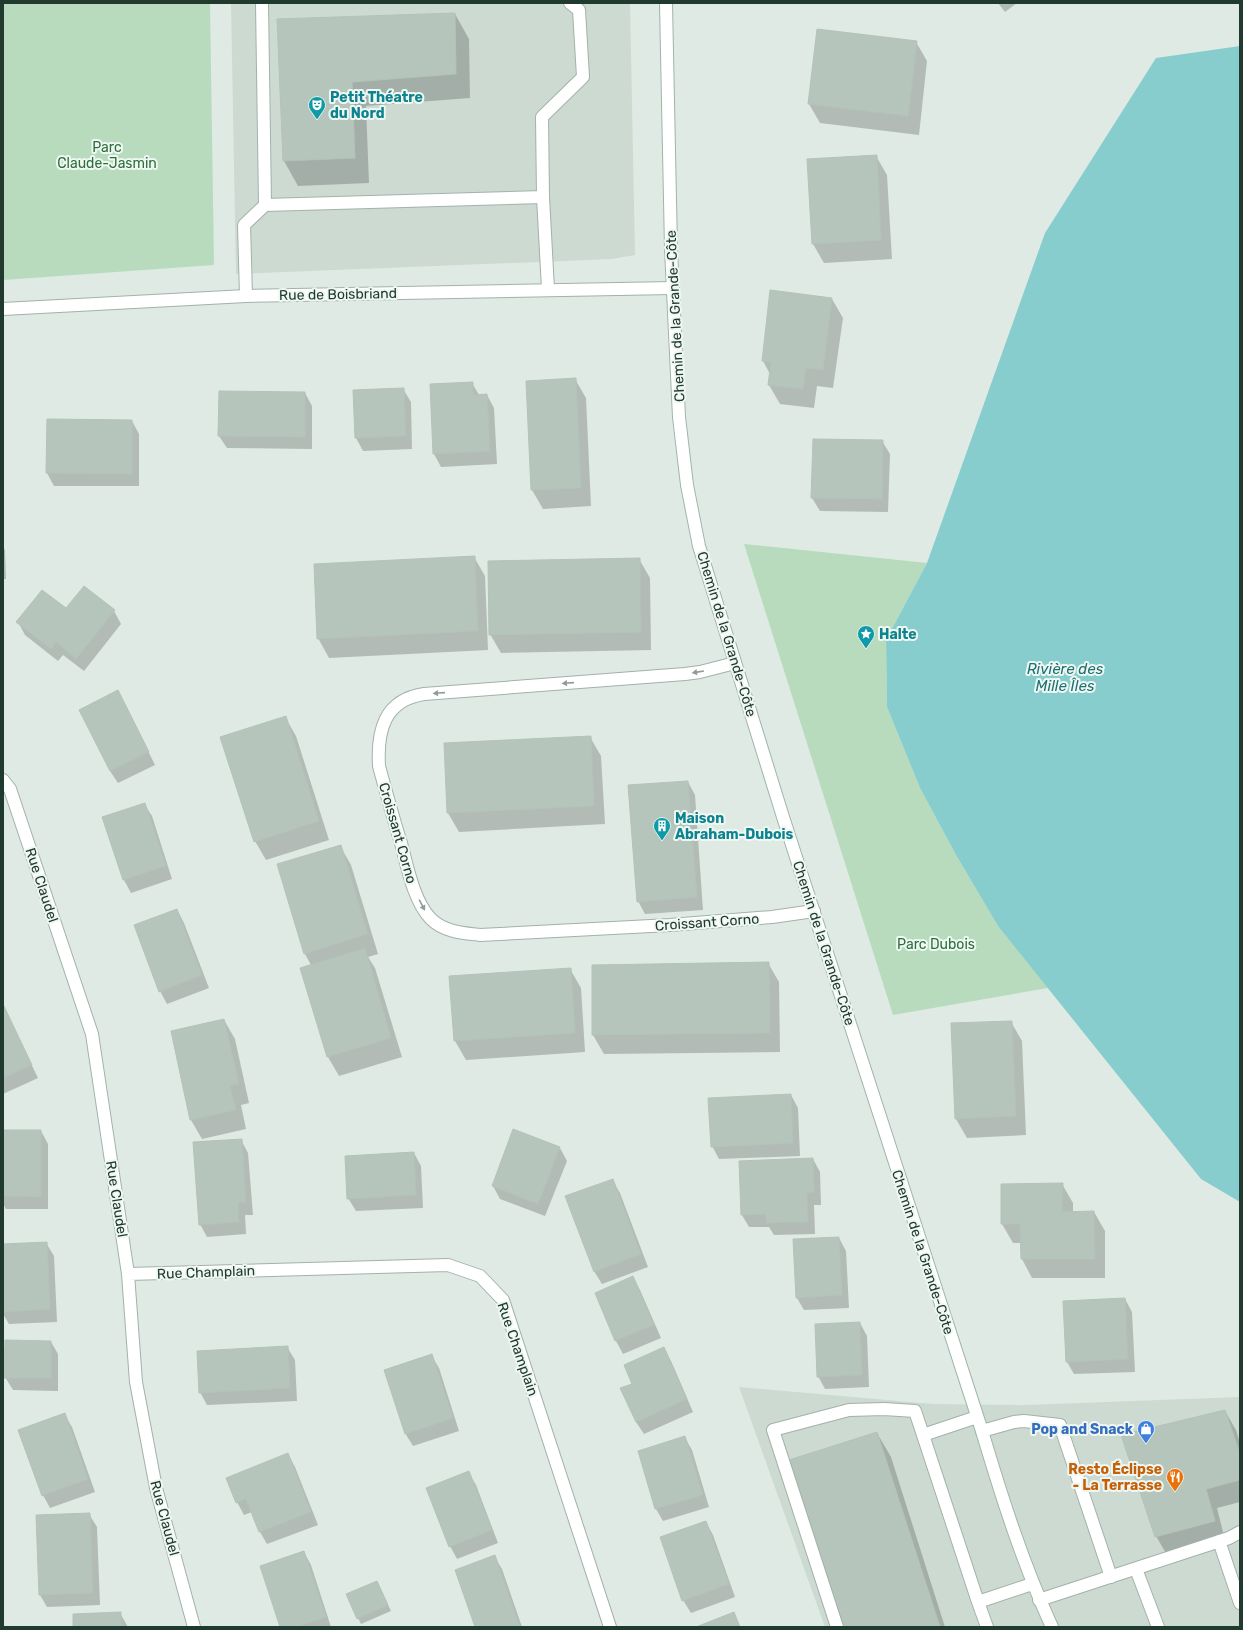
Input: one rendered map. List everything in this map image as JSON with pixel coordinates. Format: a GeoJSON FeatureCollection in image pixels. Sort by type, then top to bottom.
{"type":"FeatureCollection","features":[{"type":"Feature","properties":{"kind":"street"},"geometry":{"type":"LineString","coordinates":[[262,3],[265,205]]}},
{"type":"Feature","properties":{"kind":"street"},"geometry":{"type":"LineString","coordinates":[[548,289],[543,197],[542,117],[583,77],[579,10],[570,3]]}},
{"type":"Feature","properties":{"kind":"street","name":"Chemin de la Grande-Côte"},"geometry":{"type":"LineString","coordinates":[[666,3],[673,288],[679,417],[688,492],[699,546],[908,1205],[982,1431],[1005,1508],[1032,1584],[1052,1627]]}},
{"type":"Feature","properties":{"kind":"street"},"geometry":{"type":"LineString","coordinates":[[246,296],[244,225],[265,205],[543,197]]}},
{"type":"Feature","properties":{"kind":"street","name":"Rue de Boisbriand"},"geometry":{"type":"LineString","coordinates":[[3,309],[246,296],[548,289],[673,288]]}},
{"type":"Feature","properties":{"kind":"street","name":"Croissant Corno"},"geometry":{"type":"LineString","coordinates":[[735,663],[700,672],[685,674],[424,694],[411,696],[401,702],[392,710],[382,727],[378,752],[379,766],[412,880],[419,899],[432,920],[441,926],[460,933],[480,935],[686,924],[772,917],[814,911]]}},
{"type":"Feature","properties":{"kind":"street","name":"Rue Claudel"},"geometry":{"type":"LineString","coordinates":[[3,780],[10,789],[92,1034],[128,1274],[136,1382],[156,1488],[194,1627]]}},
{"type":"Feature","properties":{"kind":"street","name":"Rue Champlain"},"geometry":{"type":"LineString","coordinates":[[128,1274],[448,1265],[480,1276],[503,1300],[610,1627]]}},
{"type":"Feature","properties":{"kind":"street"},"geometry":{"type":"LineString","coordinates":[[836,1627],[773,1430],[849,1410],[884,1409],[915,1411],[987,1627]]}},
{"type":"Feature","properties":{"kind":"street"},"geometry":{"type":"LineString","coordinates":[[924,1435],[977,1417]]}},
{"type":"Feature","properties":{"kind":"street"},"geometry":{"type":"LineString","coordinates":[[982,1431],[1014,1422],[1024,1421],[1060,1425],[1111,1577]]}},
{"type":"Feature","properties":{"kind":"street"},"geometry":{"type":"LineString","coordinates":[[1039,1600],[1229,1538],[1240,1532]]}},
{"type":"Feature","properties":{"kind":"street"},"geometry":{"type":"LineString","coordinates":[[1219,1541],[1240,1603]]}},
{"type":"Feature","properties":{"kind":"street"},"geometry":{"type":"LineString","coordinates":[[1136,1569],[1158,1627]]}},
{"type":"Feature","properties":{"kind":"street"},"geometry":{"type":"LineString","coordinates":[[978,1602],[1032,1584]]}},
{"type":"Feature","properties":{"kind":"shaded area"},"geometry":{"type":"Polygon","coordinates":[[[231,3],[630,3],[635,255],[612,259],[236,274],[231,3]]]}},
{"type":"Feature","properties":{"kind":"shaded area"},"geometry":{"type":"Polygon","coordinates":[[[739,1387],[933,1404],[1026,1405],[1240,1397],[1240,1627],[825,1627],[739,1387]]]}},
{"type":"Feature","properties":{"kind":"green space","name":"Parc Claude-Jasmin"},"geometry":{"type":"Polygon","coordinates":[[[3,3],[210,3],[214,265],[3,280],[3,3]]]}},
{"type":"Feature","properties":{"kind":"green space","name":"Parc Dubois"},"geometry":{"type":"Polygon","coordinates":[[[744,544],[927,563],[886,640],[887,707],[920,788],[956,855],[998,926],[1048,988],[893,1015],[744,544]]]}},
{"type":"Feature","properties":{"kind":"water","name":"Rivière des Mille Îles"},"geometry":{"type":"Polygon","coordinates":[[[1240,46],[1240,1202],[1201,1179],[998,926],[956,855],[920,788],[887,707],[886,640],[927,563],[1045,233],[1156,58],[1240,46]]]}},
{"type":"Feature","properties":{"kind":"building","name":"Petit Théatre du Nord"},"geometry":{"type":"Polygon","coordinates":[[[455,13],[456,74],[352,82],[355,158],[283,161],[277,19],[455,13]]]}},
{"type":"Feature","properties":{"kind":"building"},"geometry":{"type":"Polygon","coordinates":[[[817,29],[917,41],[908,116],[808,104],[817,29]]]}},
{"type":"Feature","properties":{"kind":"building"},"geometry":{"type":"Polygon","coordinates":[[[877,155],[881,240],[812,244],[807,159],[877,155]]]}},
{"type":"Feature","properties":{"kind":"building"},"geometry":{"type":"Polygon","coordinates":[[[770,290],[832,298],[823,370],[806,368],[803,389],[768,385],[771,362],[762,361],[770,290]]]}},
{"type":"Feature","properties":{"kind":"building"},"geometry":{"type":"Polygon","coordinates":[[[576,378],[581,488],[531,490],[526,381],[576,378]]]}},
{"type":"Feature","properties":{"kind":"building"},"geometry":{"type":"Polygon","coordinates":[[[473,382],[473,395],[487,394],[490,451],[433,454],[430,384],[473,382]]]}},
{"type":"Feature","properties":{"kind":"building"},"geometry":{"type":"Polygon","coordinates":[[[404,388],[406,436],[355,438],[353,390],[404,388]]]}},
{"type":"Feature","properties":{"kind":"building"},"geometry":{"type":"Polygon","coordinates":[[[219,391],[305,392],[305,437],[218,436],[219,391]]]}},
{"type":"Feature","properties":{"kind":"building"},"geometry":{"type":"Polygon","coordinates":[[[47,419],[132,420],[132,474],[46,473],[47,419]]]}},
{"type":"Feature","properties":{"kind":"building"},"geometry":{"type":"Polygon","coordinates":[[[813,439],[883,440],[882,499],[811,498],[813,439]]]}},
{"type":"Feature","properties":{"kind":"building"},"geometry":{"type":"Polygon","coordinates":[[[475,556],[478,631],[317,639],[314,564],[475,556]]]}},
{"type":"Feature","properties":{"kind":"building"},"geometry":{"type":"Polygon","coordinates":[[[640,558],[641,632],[489,635],[488,561],[640,558]]]}},
{"type":"Feature","properties":{"kind":"building"},"geometry":{"type":"Polygon","coordinates":[[[84,586],[115,610],[76,659],[56,642],[51,649],[16,622],[42,590],[66,608],[84,586]]]}},
{"type":"Feature","properties":{"kind":"building"},"geometry":{"type":"Polygon","coordinates":[[[118,690],[149,752],[110,771],[79,710],[118,690]]]}},
{"type":"Feature","properties":{"kind":"building"},"geometry":{"type":"Polygon","coordinates":[[[286,716],[319,821],[254,842],[220,737],[286,716]]]}},
{"type":"Feature","properties":{"kind":"building"},"geometry":{"type":"Polygon","coordinates":[[[591,736],[594,806],[447,813],[444,743],[591,736]]]}},
{"type":"Feature","properties":{"kind":"building","name":"Maison Abraham-Dubois"},"geometry":{"type":"Polygon","coordinates":[[[688,781],[697,897],[637,902],[628,785],[688,781]]]}},
{"type":"Feature","properties":{"kind":"building"},"geometry":{"type":"Polygon","coordinates":[[[145,803],[166,866],[123,880],[102,817],[145,803]]]}},
{"type":"Feature","properties":{"kind":"building"},"geometry":{"type":"Polygon","coordinates":[[[341,845],[368,934],[304,954],[277,864],[341,845]]]}},
{"type":"Feature","properties":{"kind":"building"},"geometry":{"type":"Polygon","coordinates":[[[177,909],[202,975],[159,992],[134,925],[177,909]]]}},
{"type":"Feature","properties":{"kind":"building"},"geometry":{"type":"Polygon","coordinates":[[[365,948],[391,1038],[327,1057],[300,968],[365,948]]]}},
{"type":"Feature","properties":{"kind":"building"},"geometry":{"type":"Polygon","coordinates":[[[769,962],[770,1033],[592,1035],[592,965],[769,962]]]}},
{"type":"Feature","properties":{"kind":"building"},"geometry":{"type":"Polygon","coordinates":[[[571,968],[575,1033],[454,1041],[449,976],[571,968]]]}},
{"type":"Feature","properties":{"kind":"building"},"geometry":{"type":"Polygon","coordinates":[[[3,1004],[32,1065],[3,1078],[3,1004]]]}},
{"type":"Feature","properties":{"kind":"building"},"geometry":{"type":"Polygon","coordinates":[[[224,1019],[239,1084],[230,1086],[236,1110],[190,1120],[171,1031],[224,1019]]]}},
{"type":"Feature","properties":{"kind":"building"},"geometry":{"type":"Polygon","coordinates":[[[1012,1021],[1016,1116],[955,1119],[951,1023],[1012,1021]]]}},
{"type":"Feature","properties":{"kind":"building"},"geometry":{"type":"Polygon","coordinates":[[[791,1094],[793,1143],[711,1147],[708,1098],[791,1094]]]}},
{"type":"Feature","properties":{"kind":"building"},"geometry":{"type":"Polygon","coordinates":[[[513,1129],[560,1147],[538,1204],[492,1186],[513,1129]]]}},
{"type":"Feature","properties":{"kind":"building"},"geometry":{"type":"Polygon","coordinates":[[[3,1130],[41,1130],[41,1197],[3,1196],[3,1130]]]}},
{"type":"Feature","properties":{"kind":"building"},"geometry":{"type":"Polygon","coordinates":[[[242,1139],[246,1202],[238,1203],[239,1222],[199,1225],[193,1142],[242,1139]]]}},
{"type":"Feature","properties":{"kind":"building"},"geometry":{"type":"Polygon","coordinates":[[[414,1152],[416,1195],[347,1199],[345,1156],[414,1152]]]}},
{"type":"Feature","properties":{"kind":"building"},"geometry":{"type":"Polygon","coordinates":[[[813,1158],[814,1192],[807,1193],[808,1222],[766,1223],[766,1214],[741,1215],[739,1161],[813,1158]]]}},
{"type":"Feature","properties":{"kind":"building"},"geometry":{"type":"Polygon","coordinates":[[[613,1179],[641,1254],[594,1272],[565,1196],[613,1179]]]}},
{"type":"Feature","properties":{"kind":"building"},"geometry":{"type":"Polygon","coordinates":[[[1063,1183],[1062,1212],[1094,1211],[1095,1259],[1021,1259],[1020,1224],[1001,1224],[1001,1184],[1063,1183]]]}},
{"type":"Feature","properties":{"kind":"building"},"geometry":{"type":"Polygon","coordinates":[[[839,1237],[842,1295],[796,1298],[793,1239],[839,1237]]]}},
{"type":"Feature","properties":{"kind":"building"},"geometry":{"type":"Polygon","coordinates":[[[47,1242],[50,1309],[3,1312],[3,1244],[47,1242]]]}},
{"type":"Feature","properties":{"kind":"building"},"geometry":{"type":"Polygon","coordinates":[[[633,1276],[654,1325],[615,1341],[595,1293],[633,1276]]]}},
{"type":"Feature","properties":{"kind":"building"},"geometry":{"type":"Polygon","coordinates":[[[1125,1298],[1128,1359],[1066,1362],[1063,1301],[1125,1298]]]}},
{"type":"Feature","properties":{"kind":"building"},"geometry":{"type":"Polygon","coordinates":[[[860,1322],[862,1375],[817,1377],[815,1324],[860,1322]]]}},
{"type":"Feature","properties":{"kind":"building"},"geometry":{"type":"Polygon","coordinates":[[[5,1340],[51,1341],[51,1378],[4,1378],[5,1340]]]}},
{"type":"Feature","properties":{"kind":"building"},"geometry":{"type":"Polygon","coordinates":[[[288,1346],[290,1388],[199,1393],[197,1351],[288,1346]]]}},
{"type":"Feature","properties":{"kind":"building"},"geometry":{"type":"Polygon","coordinates":[[[664,1347],[687,1399],[636,1422],[620,1388],[632,1384],[624,1365],[664,1347]]]}},
{"type":"Feature","properties":{"kind":"building"},"geometry":{"type":"Polygon","coordinates":[[[432,1354],[453,1418],[405,1434],[384,1370],[432,1354]]]}},
{"type":"Feature","properties":{"kind":"building"},"geometry":{"type":"Polygon","coordinates":[[[1225,1410],[1240,1454],[1240,1480],[1206,1489],[1215,1521],[1155,1537],[1121,1435],[1225,1410]]]}},
{"type":"Feature","properties":{"kind":"building"},"geometry":{"type":"Polygon","coordinates":[[[65,1413],[88,1479],[42,1496],[18,1430],[65,1413]]]}},
{"type":"Feature","properties":{"kind":"building"},"geometry":{"type":"Polygon","coordinates":[[[877,1432],[940,1627],[842,1627],[789,1460],[877,1432]]]}},
{"type":"Feature","properties":{"kind":"building"},"geometry":{"type":"Polygon","coordinates":[[[685,1436],[703,1495],[655,1509],[638,1451],[685,1436]]]}},
{"type":"Feature","properties":{"kind":"building"},"geometry":{"type":"Polygon","coordinates":[[[288,1453],[311,1512],[259,1532],[246,1499],[236,1503],[226,1478],[288,1453]]]}},
{"type":"Feature","properties":{"kind":"building"},"geometry":{"type":"Polygon","coordinates":[[[469,1471],[492,1530],[449,1547],[426,1488],[469,1471]]]}},
{"type":"Feature","properties":{"kind":"building"},"geometry":{"type":"Polygon","coordinates":[[[90,1513],[93,1593],[39,1595],[36,1515],[90,1513]]]}},
{"type":"Feature","properties":{"kind":"building"},"geometry":{"type":"Polygon","coordinates":[[[706,1521],[729,1584],[682,1601],[660,1537],[706,1521]]]}},
{"type":"Feature","properties":{"kind":"building"},"geometry":{"type":"Polygon","coordinates":[[[304,1551],[326,1617],[297,1627],[280,1627],[260,1566],[304,1551]]]}},
{"type":"Feature","properties":{"kind":"building"},"geometry":{"type":"Polygon","coordinates":[[[495,1555],[520,1627],[475,1627],[455,1570],[495,1555]]]}},
{"type":"Feature","properties":{"kind":"building"},"geometry":{"type":"Polygon","coordinates":[[[377,1581],[388,1605],[357,1619],[346,1594],[377,1581]]]}},
{"type":"Feature","properties":{"kind":"building"},"geometry":{"type":"Polygon","coordinates":[[[121,1612],[121,1627],[73,1627],[73,1614],[121,1612]]]}},
{"type":"Feature","properties":{"kind":"building"},"geometry":{"type":"Polygon","coordinates":[[[734,1612],[740,1627],[696,1627],[734,1612]]]}},
{"type":"Feature","properties":{"kind":"place","name":"Petit Théatre du Nord"},"geometry":{"type":"Point","coordinates":[317,120]}},
{"type":"Feature","properties":{"kind":"place","name":"Halte"},"geometry":{"type":"Point","coordinates":[866,649]}},
{"type":"Feature","properties":{"kind":"place","name":"Maison Abraham-Dubois"},"geometry":{"type":"Point","coordinates":[662,841]}},
{"type":"Feature","properties":{"kind":"place","name":"Pop and Snack"},"geometry":{"type":"Point","coordinates":[1146,1444]}},
{"type":"Feature","properties":{"kind":"place","name":"Resto Éclipse - La Terrasse"},"geometry":{"type":"Point","coordinates":[1175,1492]}}]}
